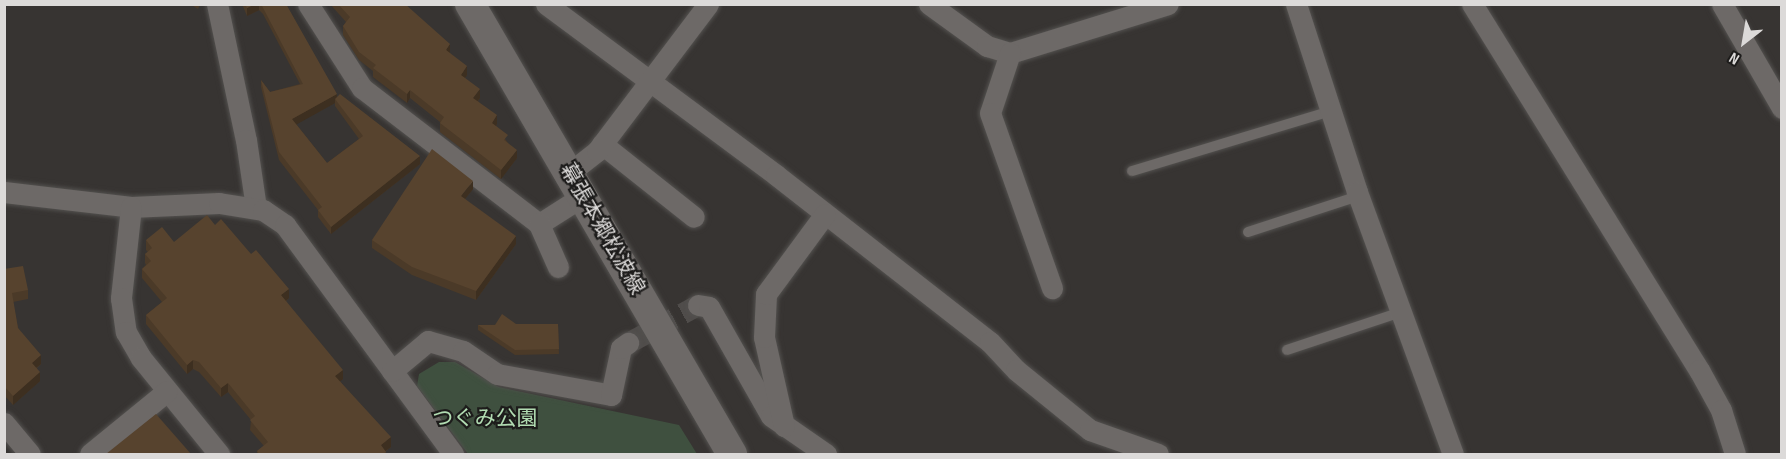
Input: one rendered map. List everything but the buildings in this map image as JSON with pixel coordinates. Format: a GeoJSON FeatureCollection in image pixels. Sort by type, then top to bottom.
{"type":"FeatureCollection","features":[{"type":"Feature","properties":{"kind":"street"},"geometry":{"type":"LineString","coordinates":[[217,4],[246,140],[256,208]]}},
{"type":"Feature","properties":{"kind":"street"},"geometry":{"type":"LineString","coordinates":[[308,4],[362,88],[539,224],[558,267]]}},
{"type":"Feature","properties":{"kind":"street","name":"幕張本郷松波線"},"geometry":{"type":"LineString","coordinates":[[471,4],[732,454]]}},
{"type":"Feature","properties":{"kind":"street"},"geometry":{"type":"LineString","coordinates":[[546,4],[825,214],[990,342],[1016,370],[1090,429],[1158,454]]}},
{"type":"Feature","properties":{"kind":"street"},"geometry":{"type":"LineString","coordinates":[[539,224],[576,185],[602,144],[647,82],[708,4]]}},
{"type":"Feature","properties":{"kind":"street"},"geometry":{"type":"LineString","coordinates":[[929,4],[987,46],[1010,53],[1168,4]]}},
{"type":"Feature","properties":{"kind":"street"},"geometry":{"type":"LineString","coordinates":[[1296,4],[1359,196],[1453,454]]}},
{"type":"Feature","properties":{"kind":"street"},"geometry":{"type":"LineString","coordinates":[[1472,4],[1699,370],[1721,410],[1735,454]]}},
{"type":"Feature","properties":{"kind":"street"},"geometry":{"type":"LineString","coordinates":[[1722,4],[1776,84],[1782,108]]}},
{"type":"Feature","properties":{"kind":"street"},"geometry":{"type":"LineString","coordinates":[[1010,53],[990,113],[1052,288]]}},
{"type":"Feature","properties":{"kind":"street"},"geometry":{"type":"LineString","coordinates":[[602,144],[694,218]]}},
{"type":"Feature","properties":{"kind":"street"},"geometry":{"type":"LineString","coordinates":[[4,192],[131,207],[219,203],[256,208],[285,225],[453,454]]}},
{"type":"Feature","properties":{"kind":"street"},"geometry":{"type":"LineString","coordinates":[[131,207],[121,298],[126,332],[167,391],[219,454]]}},
{"type":"Feature","properties":{"kind":"street"},"geometry":{"type":"LineString","coordinates":[[784,426],[764,337],[766,294],[825,214]]}},
{"type":"Feature","properties":{"kind":"street"},"geometry":{"type":"LineString","coordinates":[[698,304],[709,306],[771,416],[826,454]]}},
{"type":"Feature","properties":{"kind":"street"},"geometry":{"type":"LineString","coordinates":[[392,371],[428,341],[463,351],[497,374],[611,395],[621,348],[628,343]]}},
{"type":"Feature","properties":{"kind":"street"},"geometry":{"type":"LineString","coordinates":[[90,454],[167,391]]}},
{"type":"Feature","properties":{"kind":"street"},"geometry":{"type":"LineString","coordinates":[[4,423],[30,454]]}},
{"type":"Feature","properties":{"kind":"lane"},"geometry":{"type":"LineString","coordinates":[[1132,171],[1331,111]]}},
{"type":"Feature","properties":{"kind":"lane"},"geometry":{"type":"LineString","coordinates":[[1248,232],[1359,196]]}},
{"type":"Feature","properties":{"kind":"lane"},"geometry":{"type":"LineString","coordinates":[[1287,350],[1401,312]]}},
{"type":"Feature","properties":{"kind":"green space","name":"つぐみ公園"},"geometry":{"type":"Polygon","coordinates":[[[439,362],[455,362],[499,387],[679,425],[697,454],[468,454],[417,386],[419,374],[439,362]]]}},
{"type":"Feature","properties":{"kind":"tunnel"},"geometry":{"type":"LineString","coordinates":[[628,343],[698,305]]}}]}
